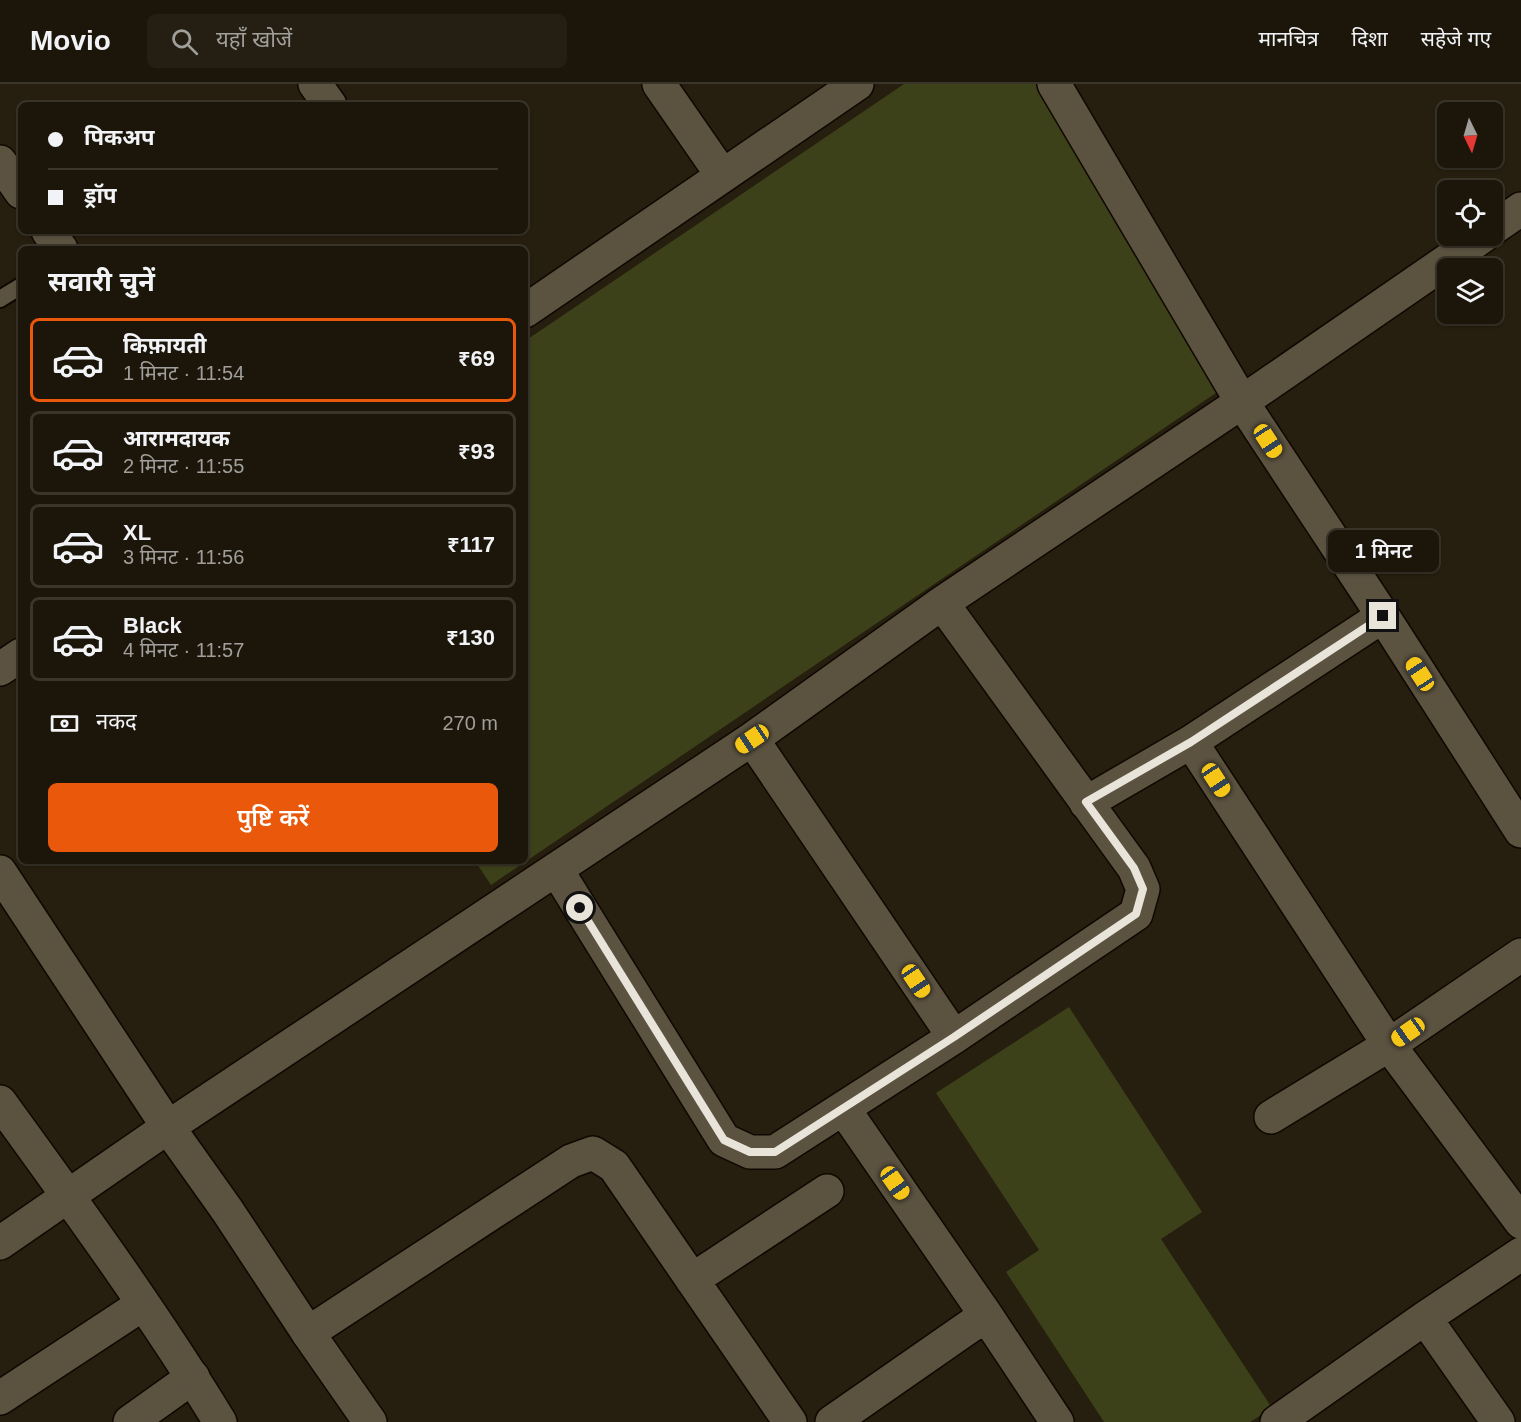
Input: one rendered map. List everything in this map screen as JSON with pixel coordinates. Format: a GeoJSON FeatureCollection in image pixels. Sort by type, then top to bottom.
{"type":"FeatureCollection","features":[{"type":"Feature","properties":{"kind":"street"},"geometry":{"type":"LineString","coordinates":[[315,84],[328,102]]}},
{"type":"Feature","properties":{"kind":"street"},"geometry":{"type":"LineString","coordinates":[[659,84],[722,175]]}},
{"type":"Feature","properties":{"kind":"street"},"geometry":{"type":"LineString","coordinates":[[528,309],[857,84]]}},
{"type":"Feature","properties":{"kind":"street"},"geometry":{"type":"LineString","coordinates":[[1054,84],[1242,402],[1521,831]]}},
{"type":"Feature","properties":{"kind":"street"},"geometry":{"type":"LineString","coordinates":[[0,162],[18,188]]}},
{"type":"Feature","properties":{"kind":"street"},"geometry":{"type":"LineString","coordinates":[[1503,221],[1521,209]]}},
{"type":"Feature","properties":{"kind":"street"},"geometry":{"type":"LineString","coordinates":[[0,1243],[168,1127],[752,739],[942,603],[1242,402],[1468,246]]}},
{"type":"Feature","properties":{"kind":"street"},"geometry":{"type":"LineString","coordinates":[[556,869],[724,1140],[750,1152],[775,1152],[954,1037],[1136,914],[1143,889],[1134,868],[942,603]]}},
{"type":"Feature","properties":{"kind":"street"},"geometry":{"type":"LineString","coordinates":[[1086,802],[1191,742],[1383,616]]}},
{"type":"Feature","properties":{"kind":"street"},"geometry":{"type":"LineString","coordinates":[[752,739],[954,1037]]}},
{"type":"Feature","properties":{"kind":"street"},"geometry":{"type":"LineString","coordinates":[[1191,742],[1389,1046],[1521,1222]]}},
{"type":"Feature","properties":{"kind":"street"},"geometry":{"type":"LineString","coordinates":[[0,872],[168,1127],[370,1422]]}},
{"type":"Feature","properties":{"kind":"street"},"geometry":{"type":"LineString","coordinates":[[1271,1117],[1389,1046],[1521,955]]}},
{"type":"Feature","properties":{"kind":"street"},"geometry":{"type":"LineString","coordinates":[[0,1102],[143,1304],[193,1377],[220,1422]]}},
{"type":"Feature","properties":{"kind":"street"},"geometry":{"type":"LineString","coordinates":[[843,1108],[1057,1422]]}},
{"type":"Feature","properties":{"kind":"street"},"geometry":{"type":"LineString","coordinates":[[308,1333],[571,1161],[594,1153],[614,1166],[790,1422]]}},
{"type":"Feature","properties":{"kind":"street"},"geometry":{"type":"LineString","coordinates":[[692,1280],[827,1191]]}},
{"type":"Feature","properties":{"kind":"street"},"geometry":{"type":"LineString","coordinates":[[1277,1422],[1521,1254]]}},
{"type":"Feature","properties":{"kind":"street"},"geometry":{"type":"LineString","coordinates":[[0,1398],[143,1304]]}},
{"type":"Feature","properties":{"kind":"street"},"geometry":{"type":"LineString","coordinates":[[832,1422],[986,1315]]}},
{"type":"Feature","properties":{"kind":"street"},"geometry":{"type":"LineString","coordinates":[[1425,1318],[1498,1422]]}},
{"type":"Feature","properties":{"kind":"street"},"geometry":{"type":"LineString","coordinates":[[130,1422],[193,1377]]}},
{"type":"Feature","properties":{"kind":"lane"},"geometry":{"type":"LineString","coordinates":[[0,299],[18,288]]}},
{"type":"Feature","properties":{"kind":"green space"},"geometry":{"type":"Polygon","coordinates":[[[904,84],[1037,84],[1238,378],[528,860],[528,339],[904,84]]]}},
{"type":"Feature","properties":{"kind":"green space"},"geometry":{"type":"Polygon","coordinates":[[[477,864],[522,864],[491,885],[477,864]]]}},
{"type":"Feature","properties":{"kind":"green space"},"geometry":{"type":"Polygon","coordinates":[[[1069,1007],[1202,1212],[1161,1239],[1272,1408],[1250,1422],[1104,1422],[1006,1272],[1039,1250],[936,1093],[1069,1007]]]}},
{"type":"Feature","properties":{"kind":"route"},"geometry":{"type":"LineString","coordinates":[[580,908],[724,1140],[750,1152],[775,1152],[954,1037],[1136,914],[1143,889],[1134,868],[1086,802],[1191,742],[1383,616]]}}]}
